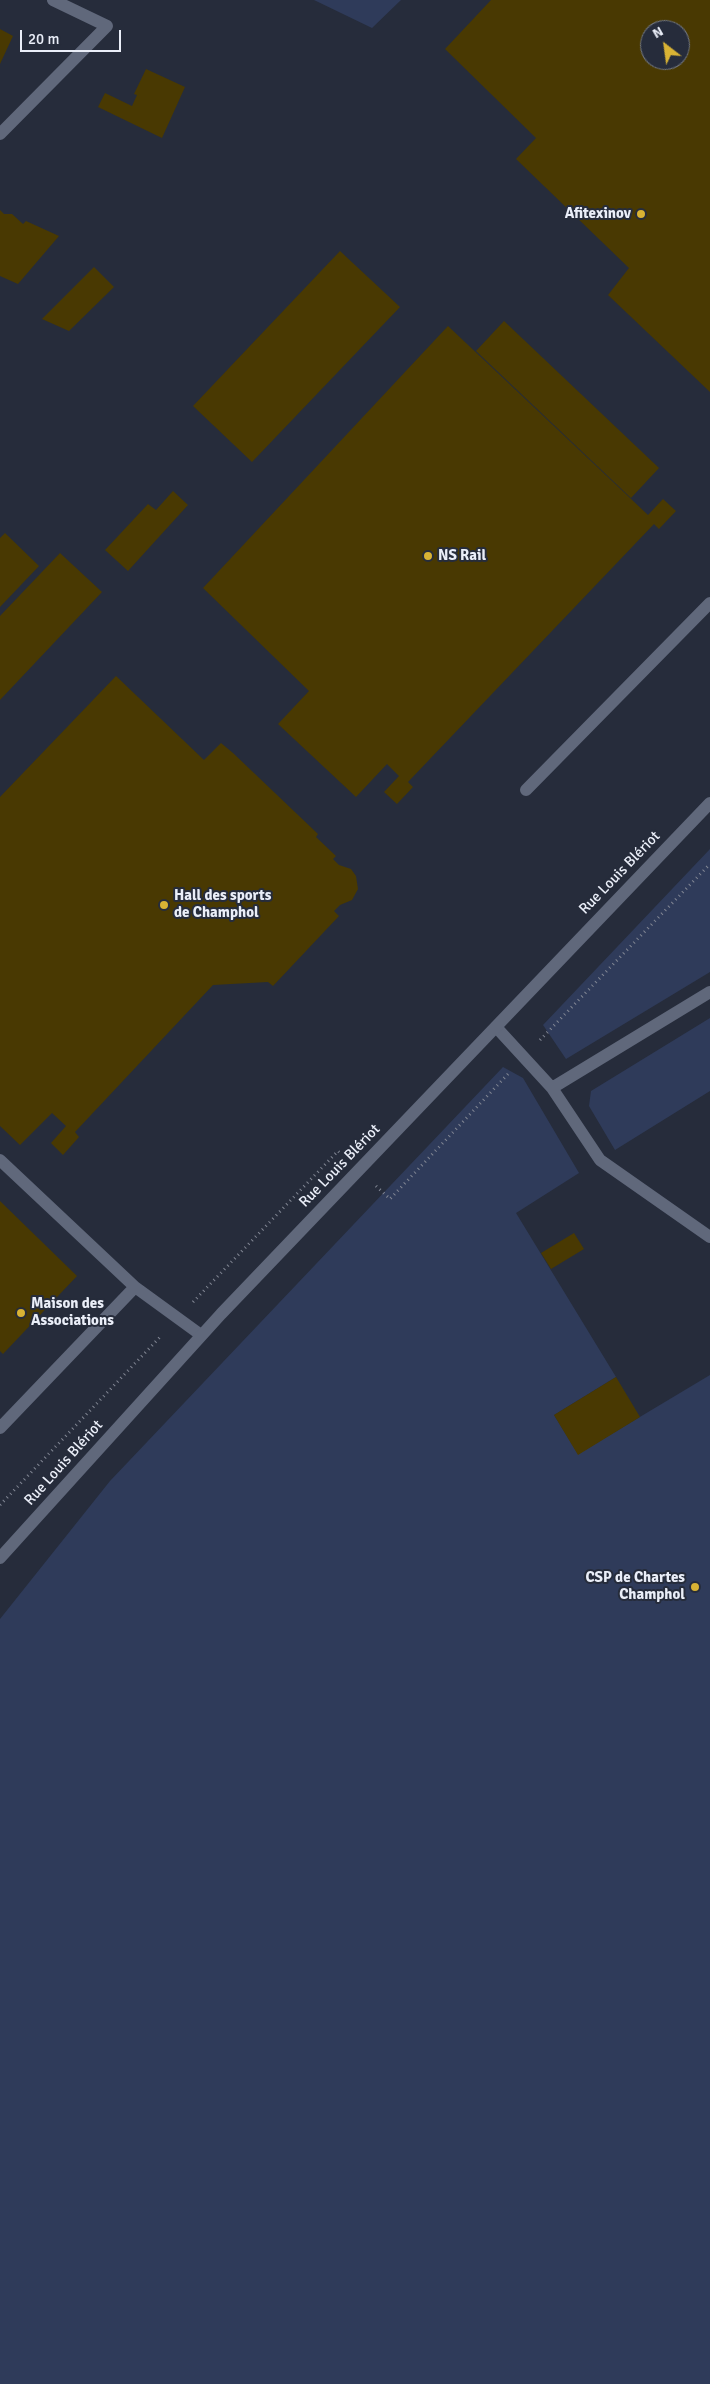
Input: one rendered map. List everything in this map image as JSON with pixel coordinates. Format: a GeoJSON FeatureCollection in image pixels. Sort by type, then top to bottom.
{"type":"FeatureCollection","features":[{"type":"Feature","properties":{"kind":"street"},"geometry":{"type":"LineString","coordinates":[[0,134],[107,26],[52,0]]}},
{"type":"Feature","properties":{"kind":"street"},"geometry":{"type":"LineString","coordinates":[[526,790],[710,602]]}},
{"type":"Feature","properties":{"kind":"street","name":"Rue Louis Blériot"},"geometry":{"type":"LineString","coordinates":[[0,1558],[201,1335],[710,803]]}},
{"type":"Feature","properties":{"kind":"street"},"geometry":{"type":"LineString","coordinates":[[552,1088],[710,992]]}},
{"type":"Feature","properties":{"kind":"street"},"geometry":{"type":"LineString","coordinates":[[496,1027],[552,1088],[600,1160],[710,1237]]}},
{"type":"Feature","properties":{"kind":"street"},"geometry":{"type":"LineString","coordinates":[[0,1160],[135,1287],[201,1335]]}},
{"type":"Feature","properties":{"kind":"street"},"geometry":{"type":"LineString","coordinates":[[0,1428],[135,1287]]}},
{"type":"Feature","properties":{"kind":"shaded area"},"geometry":{"type":"Polygon","coordinates":[[[314,0],[401,0],[372,28],[314,0]]]}},
{"type":"Feature","properties":{"kind":"shaded area"},"geometry":{"type":"Polygon","coordinates":[[[710,849],[710,972],[566,1059],[543,1025],[710,849]]]}},
{"type":"Feature","properties":{"kind":"shaded area"},"geometry":{"type":"Polygon","coordinates":[[[710,1018],[710,1091],[615,1150],[589,1106],[591,1091],[710,1018]]]}},
{"type":"Feature","properties":{"kind":"shaded area"},"geometry":{"type":"Polygon","coordinates":[[[503,1067],[523,1078],[579,1173],[516,1213],[616,1377],[554,1415],[578,1454],[710,1375],[710,2384],[0,2384],[0,1619],[110,1481],[503,1067]]]}},
{"type":"Feature","properties":{"kind":"building","name":"Afitexinov"},"geometry":{"type":"Polygon","coordinates":[[[491,0],[710,0],[710,392],[608,295],[629,268],[516,159],[536,138],[445,49],[491,0]]]}},
{"type":"Feature","properties":{"kind":"building"},"geometry":{"type":"Polygon","coordinates":[[[0,29],[13,36],[0,64],[0,29]]]}},
{"type":"Feature","properties":{"kind":"building"},"geometry":{"type":"Polygon","coordinates":[[[146,69],[185,87],[162,138],[98,107],[105,93],[132,106],[137,95],[134,94],[146,69]]]}},
{"type":"Feature","properties":{"kind":"building"},"geometry":{"type":"Polygon","coordinates":[[[0,210],[4,214],[12,214],[23,224],[26,221],[59,236],[18,284],[0,276],[0,210]]]}},
{"type":"Feature","properties":{"kind":"building"},"geometry":{"type":"Polygon","coordinates":[[[340,251],[400,307],[252,462],[193,406],[340,251]]]}},
{"type":"Feature","properties":{"kind":"building"},"geometry":{"type":"Polygon","coordinates":[[[94,267],[114,287],[69,331],[42,319],[94,267]]]}},
{"type":"Feature","properties":{"kind":"building"},"geometry":{"type":"Polygon","coordinates":[[[504,321],[659,468],[631,498],[476,351],[504,321]]]}},
{"type":"Feature","properties":{"kind":"building","name":"NS Rail"},"geometry":{"type":"Polygon","coordinates":[[[448,326],[648,515],[663,499],[676,511],[659,529],[654,524],[408,782],[413,787],[397,804],[384,792],[399,776],[387,764],[356,797],[278,724],[309,691],[203,588],[448,326]]]}},
{"type":"Feature","properties":{"kind":"building"},"geometry":{"type":"Polygon","coordinates":[[[173,491],[188,505],[128,571],[105,550],[148,504],[156,510],[173,491]]]}},
{"type":"Feature","properties":{"kind":"building"},"geometry":{"type":"Polygon","coordinates":[[[5,533],[39,566],[0,607],[0,538],[5,533]]]}},
{"type":"Feature","properties":{"kind":"building"},"geometry":{"type":"Polygon","coordinates":[[[60,553],[102,592],[0,700],[0,616],[60,553]]]}},
{"type":"Feature","properties":{"kind":"building","name":"Hall des sports de Champhol"},"geometry":{"type":"Polygon","coordinates":[[[116,676],[204,760],[221,743],[233,753],[318,834],[316,837],[336,856],[333,859],[339,865],[351,869],[356,876],[358,889],[352,900],[340,905],[334,911],[339,916],[273,986],[268,982],[213,985],[75,1132],[79,1137],[63,1155],[51,1143],[66,1126],[52,1113],[20,1145],[0,1126],[0,797],[116,676]]]}},
{"type":"Feature","properties":{"kind":"building","name":"Maison des Associations"},"geometry":{"type":"Polygon","coordinates":[[[0,1201],[77,1276],[3,1354],[0,1351],[0,1201]]]}},
{"type":"Feature","properties":{"kind":"building"},"geometry":{"type":"Polygon","coordinates":[[[574,1233],[584,1249],[551,1269],[541,1253],[574,1233]]]}},
{"type":"Feature","properties":{"kind":"building"},"geometry":{"type":"Polygon","coordinates":[[[616,1377],[640,1417],[578,1455],[554,1415],[616,1377]]]}},
{"type":"Feature","properties":{"kind":"place","name":"Afitexinov"},"geometry":{"type":"Point","coordinates":[641,214]}},
{"type":"Feature","properties":{"kind":"place","name":"NS Rail"},"geometry":{"type":"Point","coordinates":[428,556]}},
{"type":"Feature","properties":{"kind":"place","name":"Hall des sports de Champhol"},"geometry":{"type":"Point","coordinates":[164,905]}},
{"type":"Feature","properties":{"kind":"place","name":"Maison des Associations"},"geometry":{"type":"Point","coordinates":[21,1313]}},
{"type":"Feature","properties":{"kind":"place","name":"CSP de Chartes Champhol"},"geometry":{"type":"Point","coordinates":[695,1587]}}]}
